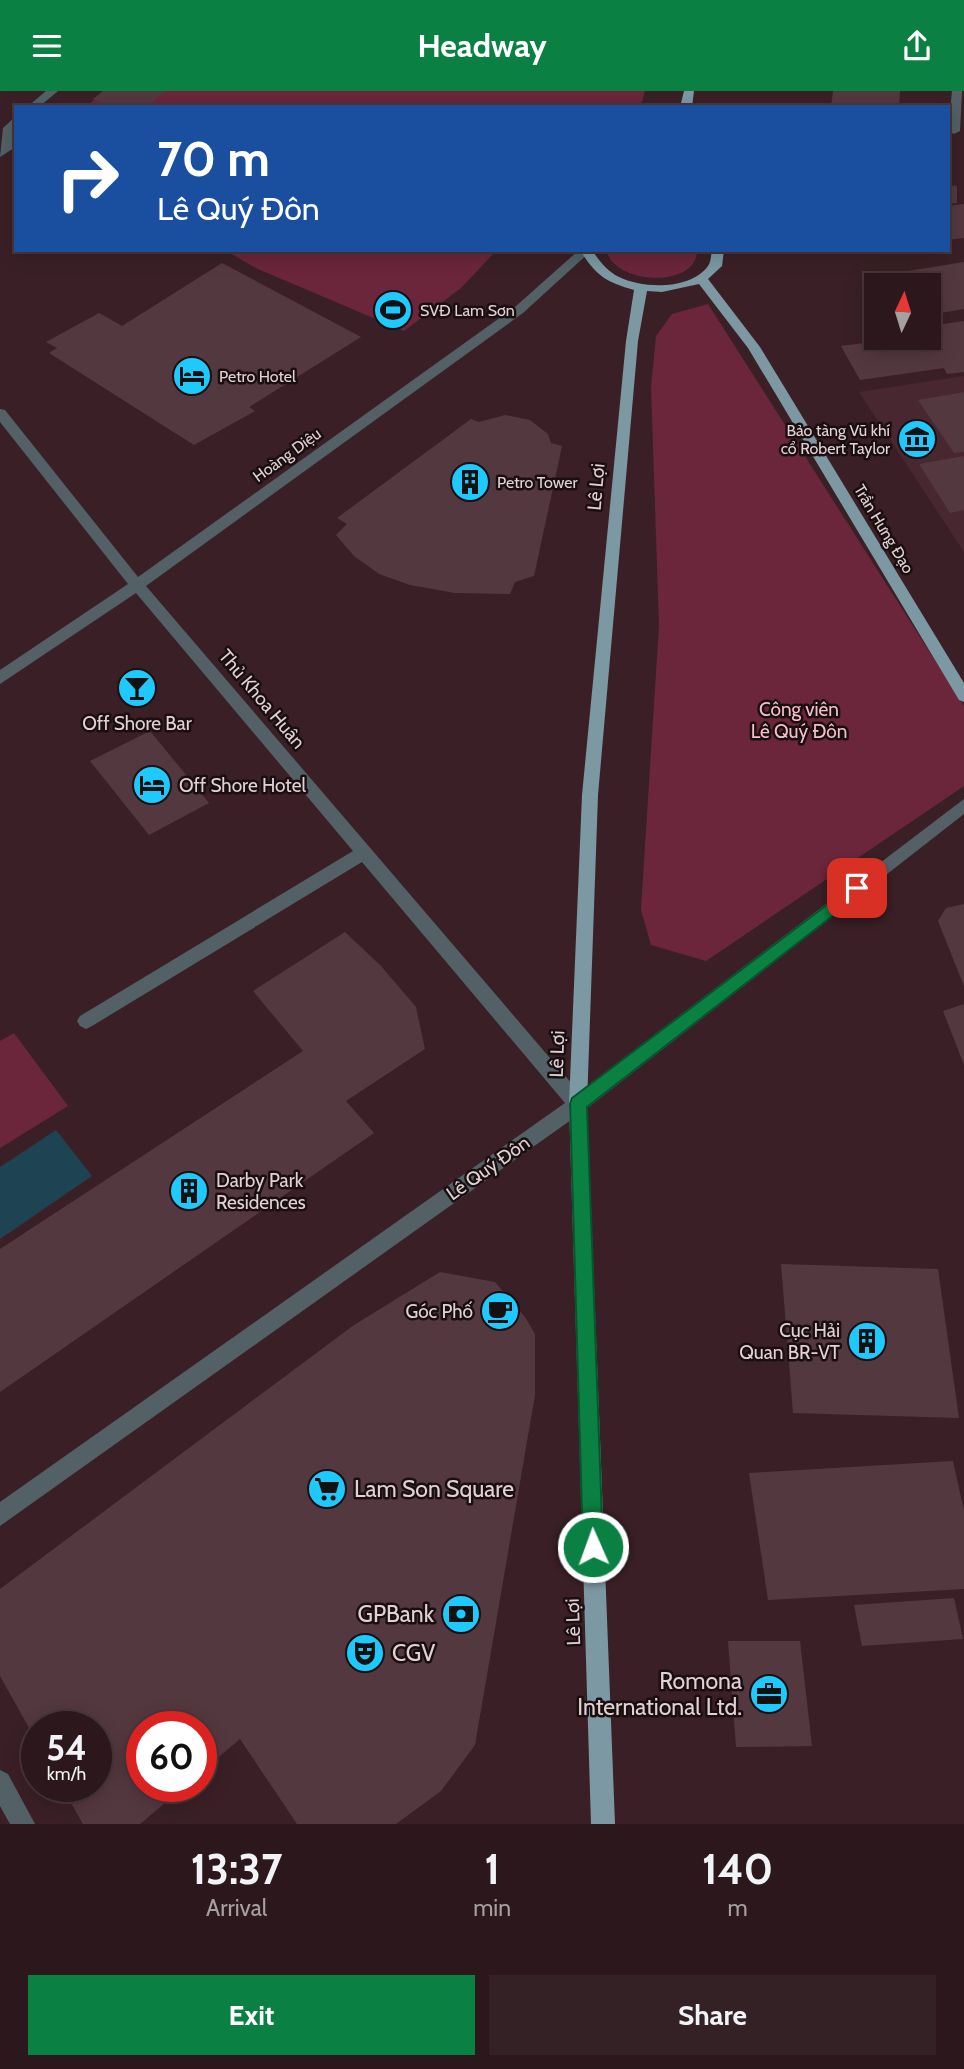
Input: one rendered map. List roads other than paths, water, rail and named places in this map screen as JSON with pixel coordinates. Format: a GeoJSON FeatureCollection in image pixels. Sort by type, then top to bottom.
{"type":"FeatureCollection","features":[{"type":"Feature","properties":{"kind":"main road"},"geometry":{"type":"LineString","coordinates":[[586,252],[590,263],[602,275],[641,288],[663,289],[685,286],[701,278],[714,268],[718,252]]}},
{"type":"Feature","properties":{"kind":"main road","name":"Trần Hưng Đạo"},"geometry":{"type":"LineString","coordinates":[[701,278],[754,347],[964,696]]}},
{"type":"Feature","properties":{"kind":"main road","name":"Lê Lợi"},"geometry":{"type":"LineString","coordinates":[[603,1824],[578,1104],[590,795],[632,341],[641,288]]}},
{"type":"Feature","properties":{"kind":"street"},"geometry":{"type":"LineString","coordinates":[[35,105],[53,91]]}},
{"type":"Feature","properties":{"kind":"street"},"geometry":{"type":"LineString","coordinates":[[954,131],[957,91]]}},
{"type":"Feature","properties":{"kind":"street"},"geometry":{"type":"LineString","coordinates":[[0,154],[8,148],[9,128],[14,121]]}},
{"type":"Feature","properties":{"kind":"street","name":"Hoàng Diệu"},"geometry":{"type":"LineString","coordinates":[[0,677],[137,585],[519,310],[583,252]]}},
{"type":"Feature","properties":{"kind":"street","name":"Thủ Khoa Huân"},"geometry":{"type":"LineString","coordinates":[[0,413],[137,585],[578,1104]]}},
{"type":"Feature","properties":{"kind":"street","name":"Lê Quý Đôn"},"geometry":{"type":"LineString","coordinates":[[0,1515],[578,1104],[964,805]]}},
{"type":"Feature","properties":{"kind":"street"},"geometry":{"type":"LineString","coordinates":[[86,1021],[364,852]]}},
{"type":"Feature","properties":{"kind":"street"},"geometry":{"type":"LineString","coordinates":[[0,1783],[23,1824]]}},
{"type":"Feature","properties":{"kind":"water"},"geometry":{"type":"Polygon","coordinates":[[[56,1130],[92,1176],[0,1239],[0,1167],[56,1130]]]}},
{"type":"Feature","properties":{"kind":"place","name":"SVĐ Lam Sơn"},"geometry":{"type":"Point","coordinates":[393,310]}},
{"type":"Feature","properties":{"kind":"place","name":"Petro Hotel"},"geometry":{"type":"Point","coordinates":[192,376]}},
{"type":"Feature","properties":{"kind":"place","name":"Bảo tàng Vũ khí cổ Robert Taylor"},"geometry":{"type":"Point","coordinates":[917,439]}},
{"type":"Feature","properties":{"kind":"place","name":"Petro Tower"},"geometry":{"type":"Point","coordinates":[470,482]}},
{"type":"Feature","properties":{"kind":"place","name":"Off Shore Bar"},"geometry":{"type":"Point","coordinates":[137,688]}},
{"type":"Feature","properties":{"kind":"place","name":"Off Shore Hotel"},"geometry":{"type":"Point","coordinates":[152,785]}},
{"type":"Feature","properties":{"kind":"place","name":"Darby Park Residences"},"geometry":{"type":"Point","coordinates":[189,1191]}},
{"type":"Feature","properties":{"kind":"place","name":"Góc Phố"},"geometry":{"type":"Point","coordinates":[500,1311]}},
{"type":"Feature","properties":{"kind":"place","name":"Cục Hải Quan BR-VT"},"geometry":{"type":"Point","coordinates":[867,1341]}},
{"type":"Feature","properties":{"kind":"place","name":"Lam Son Square"},"geometry":{"type":"Point","coordinates":[327,1489]}},
{"type":"Feature","properties":{"kind":"place","name":"GPBank"},"geometry":{"type":"Point","coordinates":[461,1614]}},
{"type":"Feature","properties":{"kind":"place","name":"CGV"},"geometry":{"type":"Point","coordinates":[365,1653]}},
{"type":"Feature","properties":{"kind":"place","name":"Romona International Ltd."},"geometry":{"type":"Point","coordinates":[769,1694]}},
{"type":"Feature","properties":{"kind":"park label","name":"Công viên Lê Quý Đôn"},"geometry":{"type":"Point","coordinates":[799,720]}}]}
